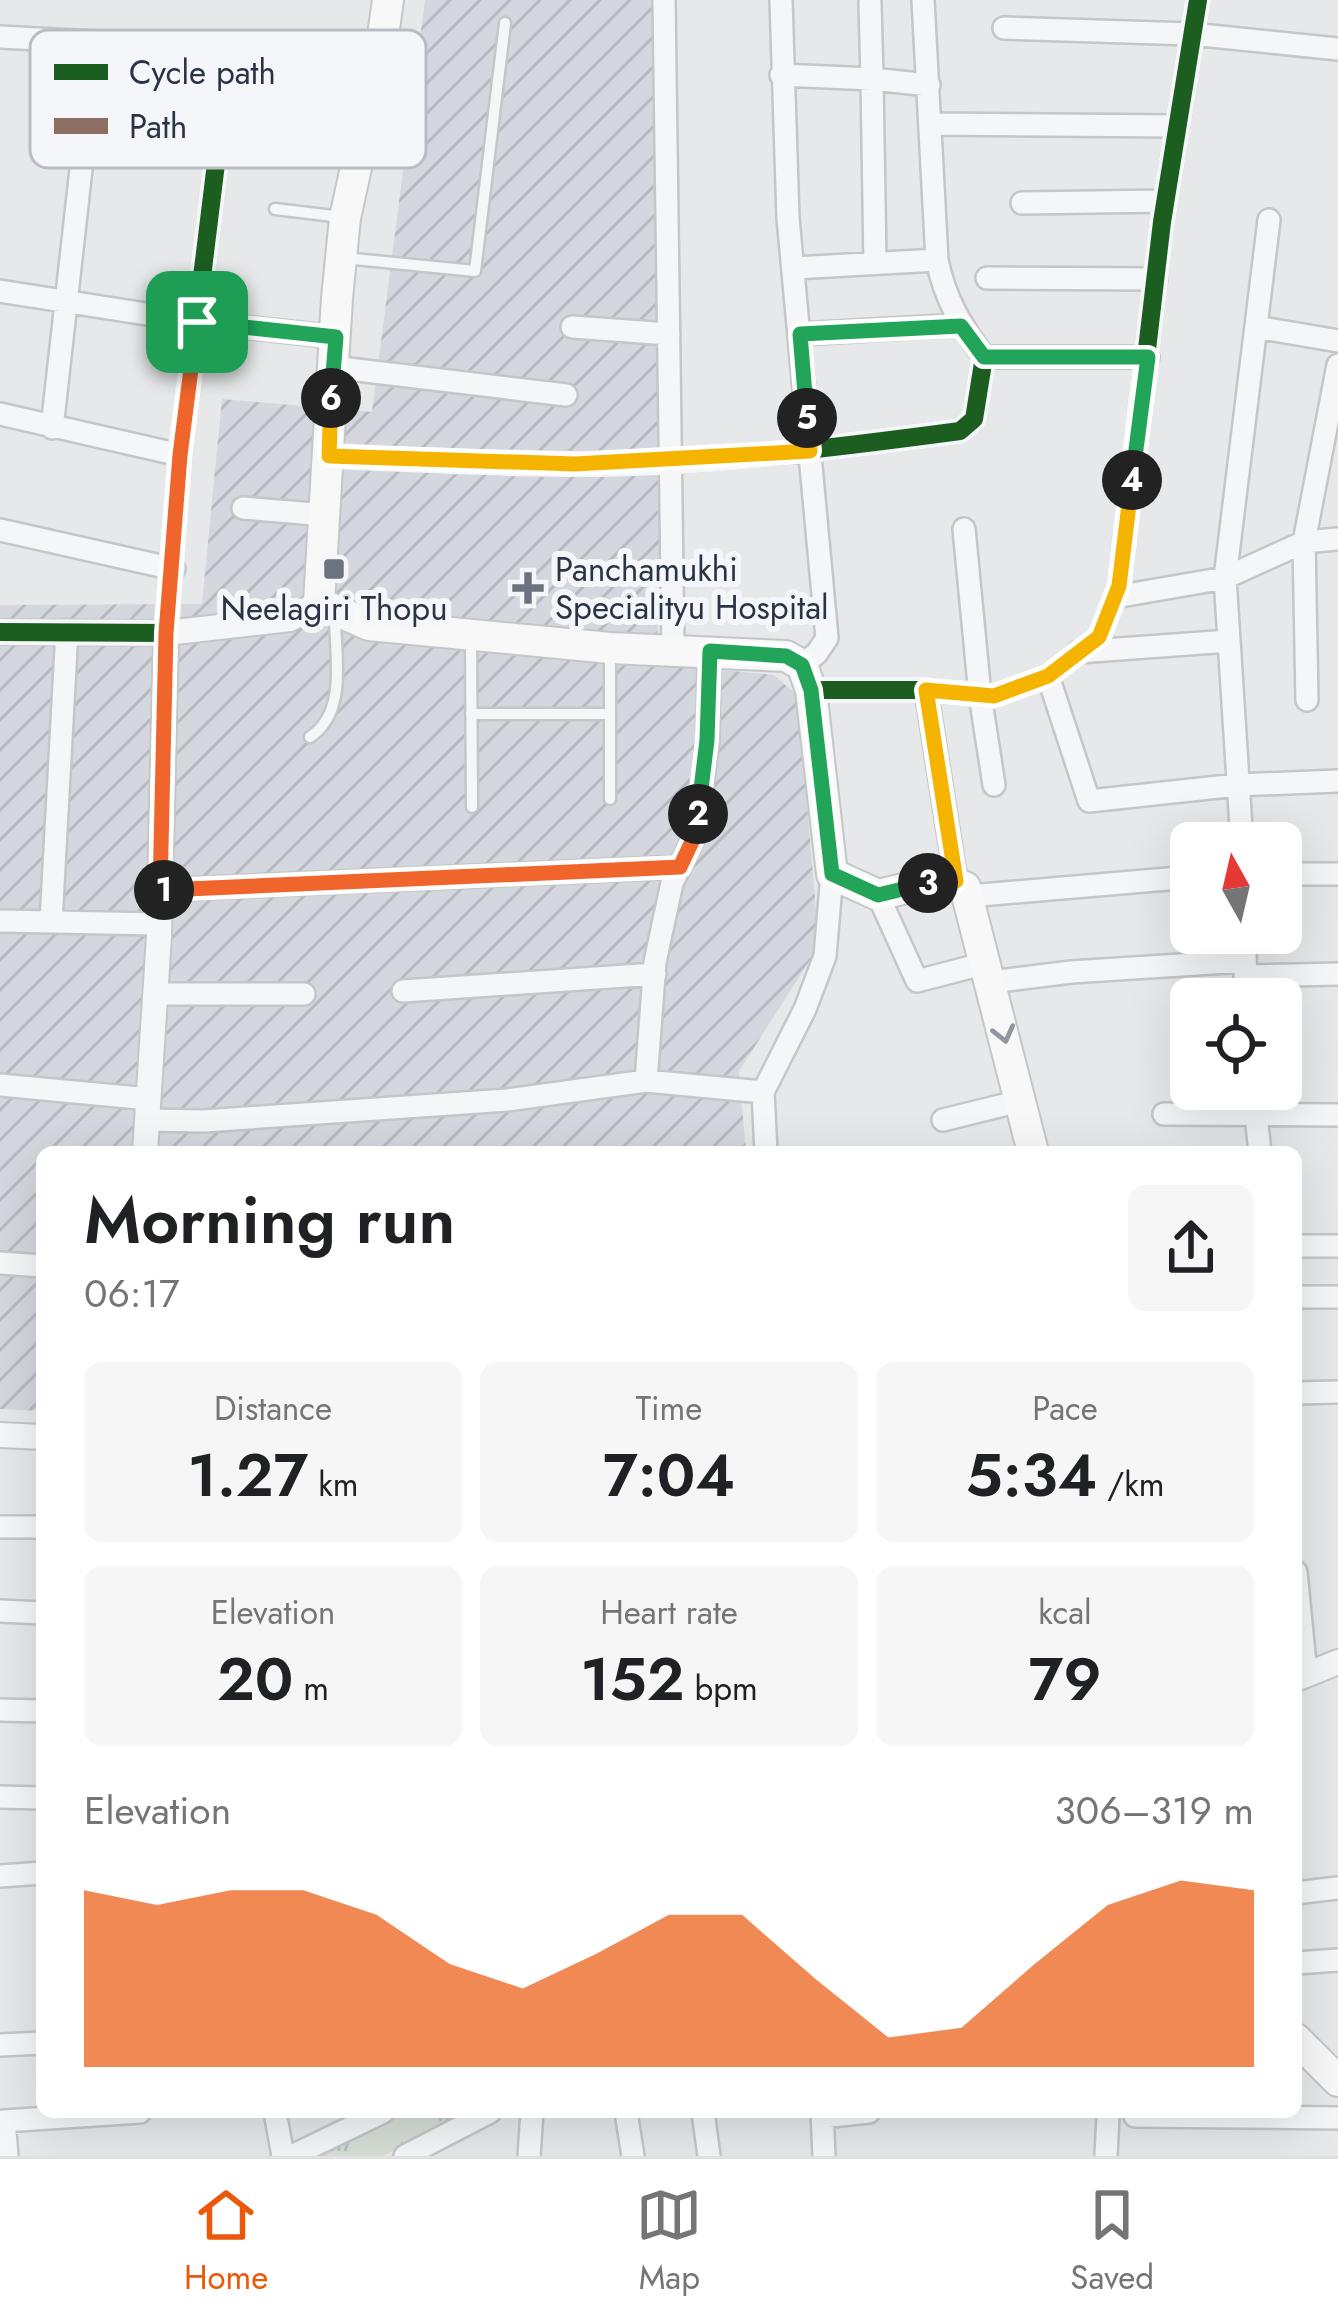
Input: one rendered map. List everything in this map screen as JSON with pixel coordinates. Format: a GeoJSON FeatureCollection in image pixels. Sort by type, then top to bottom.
{"type":"FeatureCollection","features":[{"type":"Feature","properties":{"kind":"main road"},"geometry":{"type":"LineString","coordinates":[[384,30],[388,0]]}},
{"type":"Feature","properties":{"kind":"main road"},"geometry":{"type":"LineString","coordinates":[[356,168],[345,218],[334,352],[327,608],[369,625],[471,636],[786,656],[807,678],[832,874],[878,895],[944,879],[962,888],[989,972],[1031,1146]]}},
{"type":"Feature","properties":{"kind":"main road"},"geometry":{"type":"LineString","coordinates":[[1302,2044],[1332,2070]]}},
{"type":"Feature","properties":{"kind":"street"},"geometry":{"type":"LineString","coordinates":[[664,0],[673,650]]}},
{"type":"Feature","properties":{"kind":"street"},"geometry":{"type":"LineString","coordinates":[[781,0],[788,218],[827,638],[807,678],[994,696],[1048,676],[1099,637],[1114,597],[1166,201],[1198,0]]}},
{"type":"Feature","properties":{"kind":"street"},"geometry":{"type":"LineString","coordinates":[[329,456],[575,464],[670,461],[810,451],[960,431],[974,419],[984,357],[961,326],[943,289],[937,260],[923,0]]}},
{"type":"Feature","properties":{"kind":"street"},"geometry":{"type":"LineString","coordinates":[[870,3],[875,263]]}},
{"type":"Feature","properties":{"kind":"street"},"geometry":{"type":"LineString","coordinates":[[1004,28],[1191,34],[1338,50]]}},
{"type":"Feature","properties":{"kind":"street"},"geometry":{"type":"LineString","coordinates":[[0,37],[30,39]]}},
{"type":"Feature","properties":{"kind":"street"},"geometry":{"type":"LineString","coordinates":[[781,75],[929,85]]}},
{"type":"Feature","properties":{"kind":"street"},"geometry":{"type":"LineString","coordinates":[[931,124],[1177,126]]}},
{"type":"Feature","properties":{"kind":"street"},"geometry":{"type":"LineString","coordinates":[[52,428],[82,168]]}},
{"type":"Feature","properties":{"kind":"street"},"geometry":{"type":"LineString","coordinates":[[146,1146],[159,924],[166,633],[180,455],[216,168]]}},
{"type":"Feature","properties":{"kind":"street"},"geometry":{"type":"LineString","coordinates":[[1022,203],[1166,201]]}},
{"type":"Feature","properties":{"kind":"street"},"geometry":{"type":"LineString","coordinates":[[1240,822],[1225,578],[1269,220]]}},
{"type":"Feature","properties":{"kind":"street"},"geometry":{"type":"LineString","coordinates":[[794,268],[937,260]]}},
{"type":"Feature","properties":{"kind":"street"},"geometry":{"type":"LineString","coordinates":[[987,278],[1156,279]]}},
{"type":"Feature","properties":{"kind":"street"},"geometry":{"type":"LineString","coordinates":[[0,291],[197,322],[566,395]]}},
{"type":"Feature","properties":{"kind":"street"},"geometry":{"type":"LineString","coordinates":[[800,334],[961,326]]}},
{"type":"Feature","properties":{"kind":"street"},"geometry":{"type":"LineString","coordinates":[[572,327],[669,334]]}},
{"type":"Feature","properties":{"kind":"street"},"geometry":{"type":"LineString","coordinates":[[1256,327],[1338,341]]}},
{"type":"Feature","properties":{"kind":"street"},"geometry":{"type":"LineString","coordinates":[[984,357],[1148,357]]}},
{"type":"Feature","properties":{"kind":"street"},"geometry":{"type":"LineString","coordinates":[[1307,700],[1304,542],[1338,364]]}},
{"type":"Feature","properties":{"kind":"street"},"geometry":{"type":"LineString","coordinates":[[0,414],[180,455]]}},
{"type":"Feature","properties":{"kind":"street"},"geometry":{"type":"LineString","coordinates":[[243,508],[327,515]]}},
{"type":"Feature","properties":{"kind":"street"},"geometry":{"type":"LineString","coordinates":[[964,529],[994,785]]}},
{"type":"Feature","properties":{"kind":"street"},"geometry":{"type":"LineString","coordinates":[[0,530],[174,569]]}},
{"type":"Feature","properties":{"kind":"street"},"geometry":{"type":"LineString","coordinates":[[1114,597],[1225,578],[1304,542],[1338,539]]}},
{"type":"Feature","properties":{"kind":"street"},"geometry":{"type":"LineString","coordinates":[[0,632],[166,633],[290,619],[327,608]]}},
{"type":"Feature","properties":{"kind":"street"},"geometry":{"type":"LineString","coordinates":[[51,922],[67,630]]}},
{"type":"Feature","properties":{"kind":"street"},"geometry":{"type":"LineString","coordinates":[[1078,652],[1229,641]]}},
{"type":"Feature","properties":{"kind":"street"},"geometry":{"type":"LineString","coordinates":[[646,1081],[655,974],[672,883],[696,833],[707,740],[710,651]]}},
{"type":"Feature","properties":{"kind":"street"},"geometry":{"type":"LineString","coordinates":[[1048,676],[1089,801],[1237,785],[1338,782]]}},
{"type":"Feature","properties":{"kind":"street"},"geometry":{"type":"LineString","coordinates":[[926,690],[962,888],[1170,878]]}},
{"type":"Feature","properties":{"kind":"street"},"geometry":{"type":"LineString","coordinates":[[160,890],[680,867]]}},
{"type":"Feature","properties":{"kind":"street"},"geometry":{"type":"LineString","coordinates":[[766,1146],[763,1092],[826,956],[832,874]]}},
{"type":"Feature","properties":{"kind":"street"},"geometry":{"type":"LineString","coordinates":[[1302,874],[1338,874]]}},
{"type":"Feature","properties":{"kind":"street"},"geometry":{"type":"LineString","coordinates":[[878,895],[917,981],[989,972],[1220,978]]}},
{"type":"Feature","properties":{"kind":"street"},"geometry":{"type":"LineString","coordinates":[[0,921],[159,924]]}},
{"type":"Feature","properties":{"kind":"street"},"geometry":{"type":"LineString","coordinates":[[403,991],[655,974]]}},
{"type":"Feature","properties":{"kind":"street"},"geometry":{"type":"LineString","coordinates":[[1264,978],[1338,974]]}},
{"type":"Feature","properties":{"kind":"street"},"geometry":{"type":"LineString","coordinates":[[156,994],[304,994]]}},
{"type":"Feature","properties":{"kind":"street"},"geometry":{"type":"LineString","coordinates":[[0,1085],[204,1121],[507,1100],[646,1081],[763,1092]]}},
{"type":"Feature","properties":{"kind":"street"},"geometry":{"type":"LineString","coordinates":[[943,1120],[1020,1101]]}},
{"type":"Feature","properties":{"kind":"street"},"geometry":{"type":"LineString","coordinates":[[1255,1110],[1258,1146]]}},
{"type":"Feature","properties":{"kind":"street"},"geometry":{"type":"LineString","coordinates":[[1164,1114],[1338,1115]]}},
{"type":"Feature","properties":{"kind":"street"},"geometry":{"type":"LineString","coordinates":[[1302,1246],[1338,1246]]}},
{"type":"Feature","properties":{"kind":"street"},"geometry":{"type":"LineString","coordinates":[[0,1263],[36,1266]]}},
{"type":"Feature","properties":{"kind":"street"},"geometry":{"type":"LineString","coordinates":[[1302,1297],[1338,1297]]}},
{"type":"Feature","properties":{"kind":"street"},"geometry":{"type":"LineString","coordinates":[[1302,1393],[1338,1392]]}},
{"type":"Feature","properties":{"kind":"street"},"geometry":{"type":"LineString","coordinates":[[0,1435],[36,1437]]}},
{"type":"Feature","properties":{"kind":"street"},"geometry":{"type":"LineString","coordinates":[[0,1527],[36,1527]]}},
{"type":"Feature","properties":{"kind":"street"},"geometry":{"type":"LineString","coordinates":[[0,1611],[36,1613]]}},
{"type":"Feature","properties":{"kind":"street"},"geometry":{"type":"LineString","coordinates":[[1302,1677],[1338,1662]]}},
{"type":"Feature","properties":{"kind":"street"},"geometry":{"type":"LineString","coordinates":[[0,1710],[36,1711]]}},
{"type":"Feature","properties":{"kind":"street"},"geometry":{"type":"LineString","coordinates":[[0,1797],[36,1798]]}},
{"type":"Feature","properties":{"kind":"street"},"geometry":{"type":"LineString","coordinates":[[0,1876],[36,1873]]}},
{"type":"Feature","properties":{"kind":"street"},"geometry":{"type":"LineString","coordinates":[[1302,1892],[1338,1888]]}},
{"type":"Feature","properties":{"kind":"street"},"geometry":{"type":"LineString","coordinates":[[1302,1963],[1338,1960]]}},
{"type":"Feature","properties":{"kind":"street"},"geometry":{"type":"LineString","coordinates":[[0,2045],[36,2043]]}},
{"type":"Feature","properties":{"kind":"street"},"geometry":{"type":"LineString","coordinates":[[7,2156],[2,2121],[48,2118]]}},
{"type":"Feature","properties":{"kind":"street"},"geometry":{"type":"LineString","coordinates":[[276,2118],[283,2156]]}},
{"type":"Feature","properties":{"kind":"street"},"geometry":{"type":"LineString","coordinates":[[292,2156],[370,2118]]}},
{"type":"Feature","properties":{"kind":"street"},"geometry":{"type":"LineString","coordinates":[[406,2156],[429,2150],[480,2118]]}},
{"type":"Feature","properties":{"kind":"street"},"geometry":{"type":"LineString","coordinates":[[529,2156],[532,2118]]}},
{"type":"Feature","properties":{"kind":"street"},"geometry":{"type":"LineString","coordinates":[[627,2118],[633,2156]]}},
{"type":"Feature","properties":{"kind":"street"},"geometry":{"type":"LineString","coordinates":[[704,2118],[709,2156]]}},
{"type":"Feature","properties":{"kind":"street"},"geometry":{"type":"LineString","coordinates":[[822,2118],[824,2156]]}},
{"type":"Feature","properties":{"kind":"street"},"geometry":{"type":"LineString","coordinates":[[1106,2156],[1108,2118]]}},
{"type":"Feature","properties":{"kind":"street"},"geometry":{"type":"LineString","coordinates":[[1270,2118],[1338,2119]]}},
{"type":"Feature","properties":{"kind":"lane"},"geometry":{"type":"LineString","coordinates":[[341,258],[475,271],[505,23]]}},
{"type":"Feature","properties":{"kind":"lane"},"geometry":{"type":"LineString","coordinates":[[275,209],[345,218]]}},
{"type":"Feature","properties":{"kind":"lane"},"geometry":{"type":"LineString","coordinates":[[310,737],[334,709],[327,608]]}},
{"type":"Feature","properties":{"kind":"lane"},"geometry":{"type":"LineString","coordinates":[[471,636],[472,807]]}},
{"type":"Feature","properties":{"kind":"lane"},"geometry":{"type":"LineString","coordinates":[[610,648],[610,799]]}},
{"type":"Feature","properties":{"kind":"lane"},"geometry":{"type":"LineString","coordinates":[[471,714],[610,714]]}},
{"type":"Feature","properties":{"kind":"shaded area"},"geometry":{"type":"Polygon","coordinates":[[[425,0],[670,0],[657,664],[774,675],[798,696],[819,946],[739,1071],[745,1146],[36,1146],[36,1411],[0,1409],[0,605],[202,604],[222,399],[372,412],[403,168],[426,168],[426,30],[421,30],[425,0]]]}},
{"type":"Feature","properties":{"kind":"green space"},"geometry":{"type":"Polygon","coordinates":[[[380,2118],[459,2118],[383,2156],[302,2156],[380,2118]]]}},
{"type":"Feature","properties":{"kind":"marked path"},"geometry":{"type":"LineString","coordinates":[[926,690],[956,881]]}},
{"type":"Feature","properties":{"kind":"cycle path"},"geometry":{"type":"LineString","coordinates":[[811,690],[926,690],[994,696],[1048,676],[1099,637],[1119,587],[1162,222],[1198,0]]}},
{"type":"Feature","properties":{"kind":"cycle path"},"geometry":{"type":"LineString","coordinates":[[0,632],[166,633],[180,455],[215,168]]}},
{"type":"Feature","properties":{"kind":"cycle path"},"geometry":{"type":"LineString","coordinates":[[329,456],[624,463],[769,454],[960,431],[974,419],[984,357]]}},
{"type":"Feature","properties":{"kind":"place","name":"Neelagiri Thopu"},"geometry":{"type":"Point","coordinates":[334,569]}},
{"type":"Feature","properties":{"kind":"place","name":"Panchamukhi Specialityu Hospital"},"geometry":{"type":"Point","coordinates":[528,588]}},
{"type":"Feature","properties":{"kind":"route"},"geometry":{"type":"LineString","coordinates":[[197,322],[336,337],[329,456],[575,464],[810,451],[800,334],[961,326],[984,357],[1148,357],[1119,586],[1099,637],[1048,676],[994,696],[926,690],[956,881],[944,879],[878,895],[832,874],[811,690],[802,665],[786,656],[710,651],[707,740],[696,833],[680,867],[160,890],[166,633],[180,455],[197,322]]}}]}
